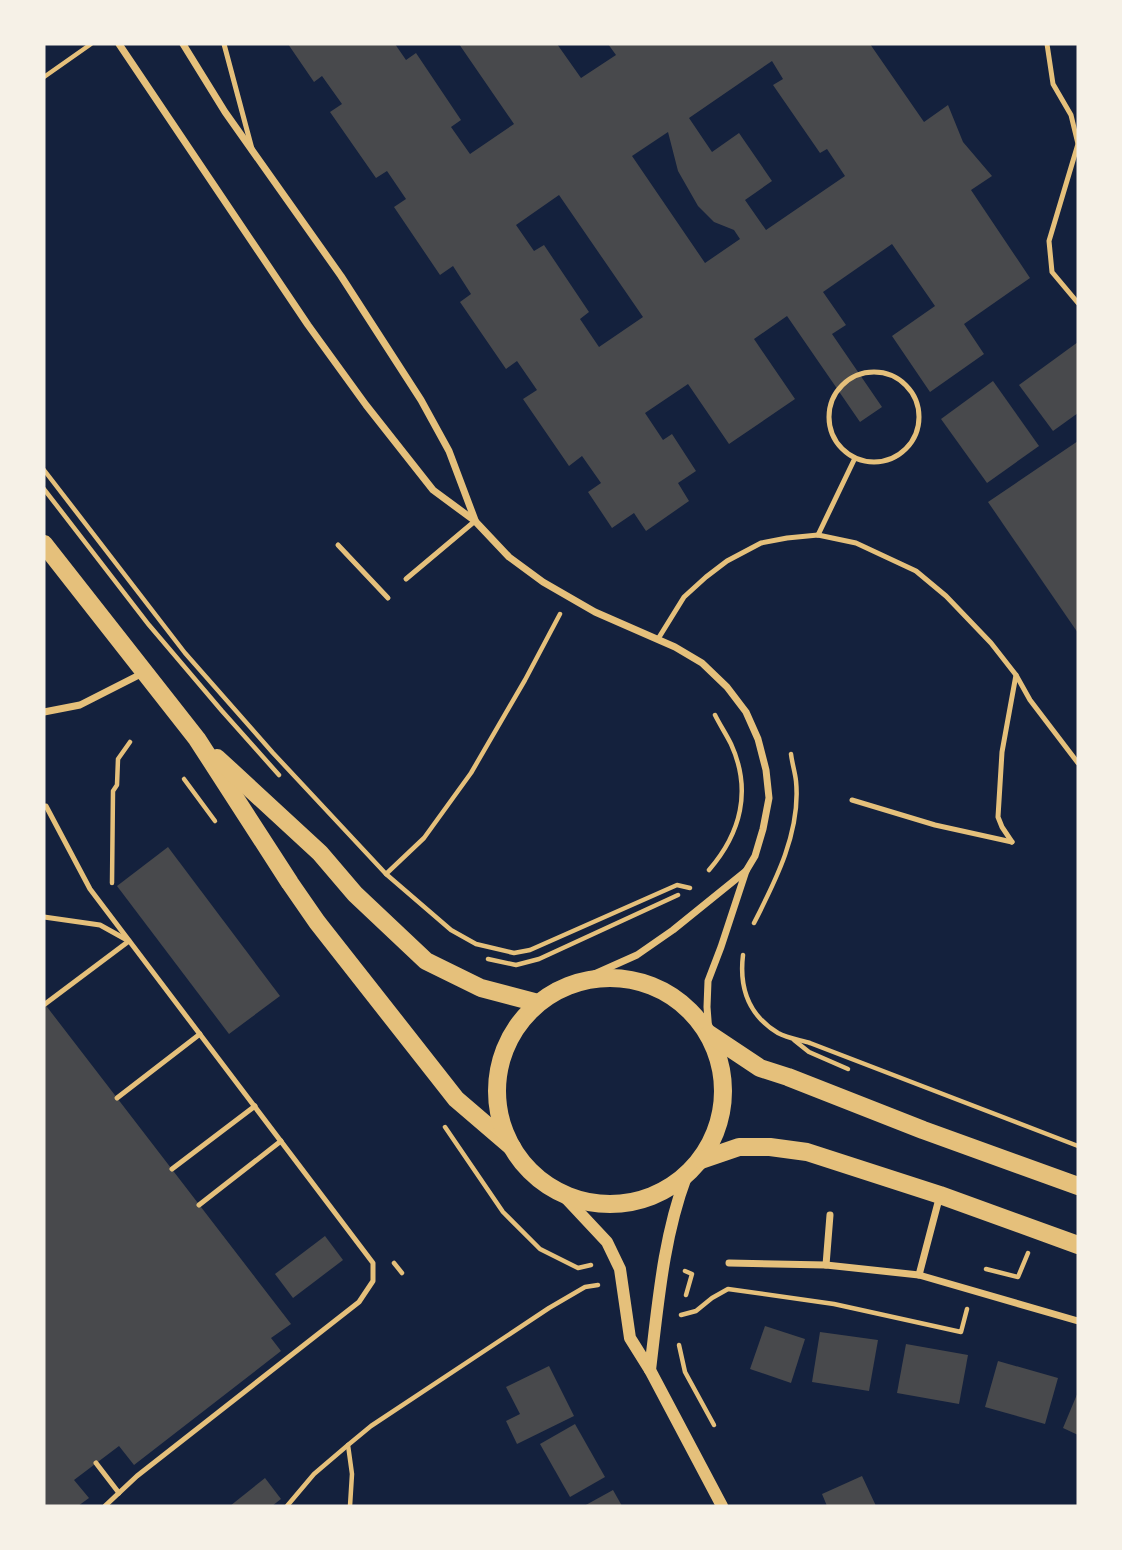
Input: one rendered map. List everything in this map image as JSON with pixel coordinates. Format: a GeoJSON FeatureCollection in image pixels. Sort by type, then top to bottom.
{"type":"FeatureCollection","features":[{"type":"Feature","properties":{"kind":"main road"},"geometry":{"type":"LineString","coordinates":[[44,544],[197,739],[317,922],[456,1099],[512,1147],[536,1177],[563,1195],[597,1204],[618,1205],[639,1202],[664,1192],[686,1177],[701,1160],[719,1127],[724,1090],[721,1062],[709,1034],[690,1009],[669,993],[646,982],[604,977],[583,980],[563,988],[538,1003],[518,1024],[504,1050],[498,1071],[497,1092],[500,1121],[512,1147]]}},
{"type":"Feature","properties":{"kind":"main road"},"geometry":{"type":"LineString","coordinates":[[197,739],[320,853],[355,894],[426,961],[481,988],[538,1003]]}},
{"type":"Feature","properties":{"kind":"main road"},"geometry":{"type":"LineString","coordinates":[[709,1034],[760,1068],[1078,1186]]}},
{"type":"Feature","properties":{"kind":"main road"},"geometry":{"type":"LineString","coordinates":[[701,1160],[739,1147],[770,1147],[807,1152],[940,1195],[1078,1245]]}},
{"type":"Feature","properties":{"kind":"street"},"geometry":{"type":"LineString","coordinates":[[119,44],[301,313],[366,405],[433,490],[475,521],[509,557],[543,582],[595,612],[675,646],[702,663],[727,687],[746,712],[758,739],[766,770],[768,799],[764,829],[755,856],[746,871],[708,981],[709,1034]]}},
{"type":"Feature","properties":{"kind":"street"},"geometry":{"type":"LineString","coordinates":[[183,44],[225,112],[341,276],[421,400],[449,451],[475,521]]}},
{"type":"Feature","properties":{"kind":"street"},"geometry":{"type":"LineString","coordinates":[[44,712],[79,705],[143,673]]}},
{"type":"Feature","properties":{"kind":"street"},"geometry":{"type":"LineString","coordinates":[[563,988],[637,955],[673,930],[746,871]]}},
{"type":"Feature","properties":{"kind":"street"},"geometry":{"type":"LineString","coordinates":[[650,1370],[668,1240],[686,1177]]}},
{"type":"Feature","properties":{"kind":"street"},"geometry":{"type":"LineString","coordinates":[[563,1195],[607,1242],[620,1269],[630,1338],[650,1370],[722,1506]]}},
{"type":"Feature","properties":{"kind":"street"},"geometry":{"type":"LineString","coordinates":[[919,1275],[940,1195]]}},
{"type":"Feature","properties":{"kind":"street"},"geometry":{"type":"LineString","coordinates":[[826,1265],[830,1215]]}},
{"type":"Feature","properties":{"kind":"street"},"geometry":{"type":"LineString","coordinates":[[729,1263],[826,1265],[919,1275],[1078,1321]]}},
{"type":"Feature","properties":{"kind":"lane"},"geometry":{"type":"LineString","coordinates":[[224,44],[253,151]]}},
{"type":"Feature","properties":{"kind":"lane"},"geometry":{"type":"LineString","coordinates":[[1046,44],[1053,84],[1071,115],[1078,144],[1049,241],[1052,272],[1078,303]]}},
{"type":"Feature","properties":{"kind":"lane"},"geometry":{"type":"LineString","coordinates":[[879,372],[894,376],[907,386],[916,399],[918,429],[911,443],[900,455],[885,461],[870,462],[855,458],[843,451],[835,440],[828,415],[831,401],[838,389],[849,379],[863,373],[879,372]]}},
{"type":"Feature","properties":{"kind":"lane"},"geometry":{"type":"LineString","coordinates":[[817,535],[855,458]]}},
{"type":"Feature","properties":{"kind":"lane"},"geometry":{"type":"LineString","coordinates":[[406,579],[475,521]]}},
{"type":"Feature","properties":{"kind":"lane"},"geometry":{"type":"LineString","coordinates":[[658,639],[684,597],[727,561],[761,543],[817,535],[856,543],[916,571],[946,596],[991,642],[1016,675],[1030,700],[1078,763]]}},
{"type":"Feature","properties":{"kind":"lane"},"geometry":{"type":"LineString","coordinates":[[338,545],[388,598]]}},
{"type":"Feature","properties":{"kind":"lane"},"geometry":{"type":"LineString","coordinates":[[852,800],[935,825],[1012,842],[998,817],[1002,752],[1016,675]]}},
{"type":"Feature","properties":{"kind":"lane"},"geometry":{"type":"LineString","coordinates":[[44,805],[90,889],[373,1263],[373,1281],[359,1302],[136,1476],[105,1506]]}},
{"type":"Feature","properties":{"kind":"lane"},"geometry":{"type":"LineString","coordinates":[[44,917],[100,925],[129,941]]}},
{"type":"Feature","properties":{"kind":"lane"},"geometry":{"type":"LineString","coordinates":[[45,1004],[129,941]]}},
{"type":"Feature","properties":{"kind":"lane"},"geometry":{"type":"LineString","coordinates":[[117,1098],[200,1034]]}},
{"type":"Feature","properties":{"kind":"lane"},"geometry":{"type":"LineString","coordinates":[[172,1169],[254,1106]]}},
{"type":"Feature","properties":{"kind":"lane"},"geometry":{"type":"LineString","coordinates":[[199,1205],[281,1141]]}},
{"type":"Feature","properties":{"kind":"lane"},"geometry":{"type":"LineString","coordinates":[[96,1463],[119,1493]]}},
{"type":"Feature","properties":{"kind":"path"},"geometry":{"type":"LineString","coordinates":[[44,77],[91,44]]}},
{"type":"Feature","properties":{"kind":"path"},"geometry":{"type":"LineString","coordinates":[[44,470],[185,653],[273,753],[386,874],[451,930],[476,944],[514,953],[530,950],[677,885],[690,888],[708,902]]}},
{"type":"Feature","properties":{"kind":"path"},"geometry":{"type":"LineString","coordinates":[[44,489],[149,625],[287,784]]}},
{"type":"Feature","properties":{"kind":"path"},"geometry":{"type":"LineString","coordinates":[[386,874],[424,838],[471,773],[569,598]]}},
{"type":"Feature","properties":{"kind":"path"},"geometry":{"type":"LineString","coordinates":[[703,877],[730,842],[739,819],[742,797],[741,772],[731,744],[715,715]]}},
{"type":"Feature","properties":{"kind":"path"},"geometry":{"type":"LineString","coordinates":[[113,891],[113,791],[117,785],[118,759],[130,742]]}},
{"type":"Feature","properties":{"kind":"path"},"geometry":{"type":"LineString","coordinates":[[482,957],[516,965],[539,959],[657,905],[697,883]]}},
{"type":"Feature","properties":{"kind":"path"},"geometry":{"type":"LineString","coordinates":[[731,918],[750,930],[741,972],[743,988],[750,1005],[763,1021],[779,1034],[810,1043],[1078,1146]]}},
{"type":"Feature","properties":{"kind":"path"},"geometry":{"type":"LineString","coordinates":[[791,1037],[809,1052],[852,1070]]}},
{"type":"Feature","properties":{"kind":"path"},"geometry":{"type":"LineString","coordinates":[[393,1263],[402,1273]]}},
{"type":"Feature","properties":{"kind":"path"},"geometry":{"type":"LineString","coordinates":[[287,1506],[314,1474],[371,1426],[585,1287],[622,1282]]}},
{"type":"Feature","properties":{"kind":"path"},"geometry":{"type":"LineString","coordinates":[[348,1445],[352,1474],[350,1506]]}},
{"type":"Feature","properties":{"kind":"building"},"geometry":{"type":"Polygon","coordinates":[[[288,44],[395,44],[406,60],[416,53],[461,120],[451,127],[470,154],[514,124],[459,44],[557,44],[581,78],[616,55],[608,44],[870,44],[924,122],[948,105],[963,142],[992,176],[971,190],[1030,278],[964,324],[984,354],[930,392],[892,336],[935,306],[892,244],[823,292],[846,325],[832,334],[882,407],[860,422],[787,316],[754,339],[795,399],[729,444],[688,384],[645,413],[663,440],[672,434],[696,471],[678,483],[689,501],[646,531],[634,513],[612,528],[588,492],[601,483],[582,456],[569,466],[523,399],[537,390],[517,361],[506,369],[460,302],[471,294],[453,266],[440,275],[394,207],[406,199],[387,171],[376,178],[330,112],[342,104],[322,76],[314,82],[288,44]],[[772,61],[689,118],[712,152],[739,133],[772,181],[745,200],[766,230],[845,176],[827,149],[820,153],[773,85],[783,79],[772,61]],[[668,132],[632,156],[705,263],[740,239],[734,230],[714,222],[698,206],[678,171],[668,132]],[[559,195],[516,225],[534,251],[544,245],[589,312],[580,319],[599,347],[643,317],[559,195]]]}},
{"type":"Feature","properties":{"kind":"building"},"geometry":{"type":"Polygon","coordinates":[[[1078,342],[1078,413],[1053,431],[1019,385],[1078,342]]]}},
{"type":"Feature","properties":{"kind":"building"},"geometry":{"type":"Polygon","coordinates":[[[993,381],[1039,446],[987,483],[941,419],[993,381]]]}},
{"type":"Feature","properties":{"kind":"building"},"geometry":{"type":"Polygon","coordinates":[[[1078,441],[1078,633],[988,502],[1078,441]]]}},
{"type":"Feature","properties":{"kind":"building"},"geometry":{"type":"Polygon","coordinates":[[[168,847],[280,996],[229,1034],[117,886],[168,847]]]}},
{"type":"Feature","properties":{"kind":"building"},"geometry":{"type":"Polygon","coordinates":[[[44,1003],[291,1324],[271,1338],[281,1351],[134,1465],[119,1446],[74,1480],[89,1498],[78,1506],[44,1506],[44,1003]]]}},
{"type":"Feature","properties":{"kind":"building"},"geometry":{"type":"Polygon","coordinates":[[[325,1236],[343,1260],[293,1298],[275,1274],[325,1236]]]}},
{"type":"Feature","properties":{"kind":"building"},"geometry":{"type":"Polygon","coordinates":[[[765,1326],[805,1339],[791,1383],[750,1369],[765,1326]]]}},
{"type":"Feature","properties":{"kind":"building"},"geometry":{"type":"Polygon","coordinates":[[[820,1332],[878,1340],[869,1391],[812,1382],[820,1332]]]}},
{"type":"Feature","properties":{"kind":"building"},"geometry":{"type":"Polygon","coordinates":[[[906,1344],[968,1355],[959,1404],[897,1393],[906,1344]]]}},
{"type":"Feature","properties":{"kind":"building"},"geometry":{"type":"Polygon","coordinates":[[[998,1361],[1058,1378],[1045,1424],[985,1407],[998,1361]]]}},
{"type":"Feature","properties":{"kind":"building"},"geometry":{"type":"Polygon","coordinates":[[[549,1366],[574,1416],[517,1444],[506,1421],[520,1414],[506,1387],[549,1366]]]}},
{"type":"Feature","properties":{"kind":"building"},"geometry":{"type":"Polygon","coordinates":[[[1078,1392],[1078,1435],[1063,1428],[1078,1392]]]}},
{"type":"Feature","properties":{"kind":"building"},"geometry":{"type":"Polygon","coordinates":[[[575,1424],[605,1477],[570,1497],[540,1444],[575,1424]]]}},
{"type":"Feature","properties":{"kind":"building"},"geometry":{"type":"Polygon","coordinates":[[[862,1476],[876,1506],[827,1506],[822,1494],[862,1476]]]}},
{"type":"Feature","properties":{"kind":"building"},"geometry":{"type":"Polygon","coordinates":[[[265,1478],[281,1499],[272,1506],[230,1506],[265,1478]]]}},
{"type":"Feature","properties":{"kind":"building"},"geometry":{"type":"Polygon","coordinates":[[[613,1490],[622,1506],[584,1506],[613,1490]]]}}]}
